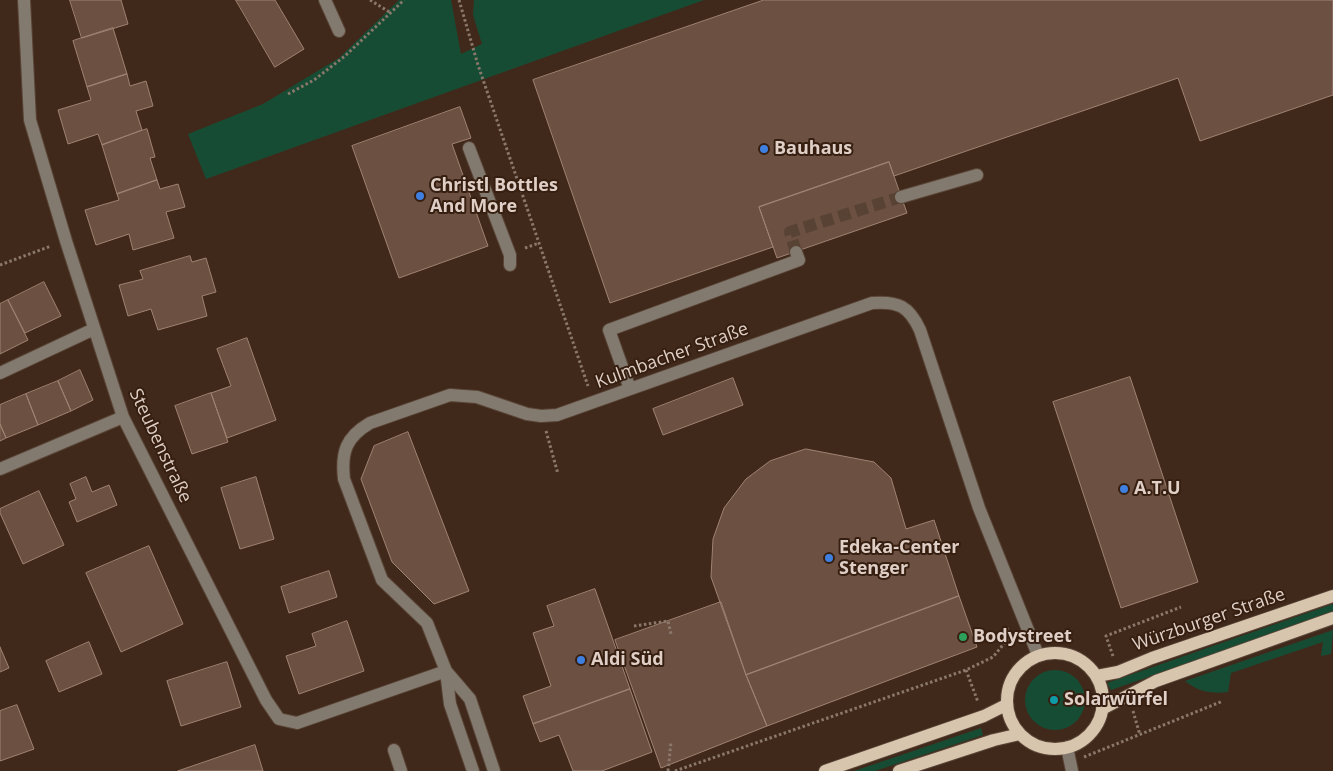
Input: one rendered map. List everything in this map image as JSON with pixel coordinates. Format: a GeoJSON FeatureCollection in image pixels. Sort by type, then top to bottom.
{"type":"FeatureCollection","features":[{"type":"Feature","properties":{"kind":"main road","name":"Würzburger Straße"},"geometry":{"type":"LineString","coordinates":[[1097,676],[1118,672],[1152,658],[1333,596]]}},
{"type":"Feature","properties":{"kind":"main road"},"geometry":{"type":"LineString","coordinates":[[1102,709],[1156,681],[1333,618]]}},
{"type":"Feature","properties":{"kind":"main road"},"geometry":{"type":"LineString","coordinates":[[1055,652],[1071,655],[1086,664],[1097,676],[1102,692],[1102,709],[1096,726],[1084,739],[1067,747],[1052,749],[1036,746],[1020,734],[1011,721],[1006,705],[1008,690],[1013,676],[1024,664],[1038,655],[1055,652]]}},
{"type":"Feature","properties":{"kind":"main road"},"geometry":{"type":"LineString","coordinates":[[825,771],[984,716],[1006,705]]}},
{"type":"Feature","properties":{"kind":"main road"},"geometry":{"type":"LineString","coordinates":[[899,771],[994,740],[1020,734]]}},
{"type":"Feature","properties":{"kind":"street","name":"Steubenstraße"},"geometry":{"type":"LineString","coordinates":[[24,0],[30,120],[122,417],[266,700],[279,719],[297,723],[446,671]]}},
{"type":"Feature","properties":{"kind":"street"},"geometry":{"type":"LineString","coordinates":[[325,0],[339,31]]}},
{"type":"Feature","properties":{"kind":"street"},"geometry":{"type":"LineString","coordinates":[[469,148],[510,255],[510,265]]}},
{"type":"Feature","properties":{"kind":"street"},"geometry":{"type":"LineString","coordinates":[[901,198],[977,175]]}},
{"type":"Feature","properties":{"kind":"street"},"geometry":{"type":"LineString","coordinates":[[630,389],[609,330],[799,260],[796,252]]}},
{"type":"Feature","properties":{"kind":"street","name":"Kulmbacher Straße"},"geometry":{"type":"LineString","coordinates":[[473,771],[450,704],[446,671],[427,624],[382,580],[344,479],[342,462],[347,444],[360,428],[370,422],[450,395],[477,396],[527,414],[541,416],[556,415],[872,303],[889,302],[902,306],[914,317],[979,508],[1038,655]]}},
{"type":"Feature","properties":{"kind":"street"},"geometry":{"type":"LineString","coordinates":[[0,372],[94,328]]}},
{"type":"Feature","properties":{"kind":"street"},"geometry":{"type":"LineString","coordinates":[[0,469],[122,417]]}},
{"type":"Feature","properties":{"kind":"street","name":"Kulmbacher Straße"},"geometry":{"type":"LineString","coordinates":[[446,671],[470,699],[494,771]]}},
{"type":"Feature","properties":{"kind":"street"},"geometry":{"type":"LineString","coordinates":[[1067,747],[1071,767]]}},
{"type":"Feature","properties":{"kind":"street"},"geometry":{"type":"LineString","coordinates":[[394,750],[402,771]]}},
{"type":"Feature","properties":{"kind":"path"},"geometry":{"type":"LineString","coordinates":[[370,0],[392,13]]}},
{"type":"Feature","properties":{"kind":"path"},"geometry":{"type":"LineString","coordinates":[[288,94],[314,80],[345,56],[404,0]]}},
{"type":"Feature","properties":{"kind":"path"},"geometry":{"type":"LineString","coordinates":[[459,0],[478,65],[594,402]]}},
{"type":"Feature","properties":{"kind":"path"},"geometry":{"type":"LineString","coordinates":[[0,265],[66,241]]}},
{"type":"Feature","properties":{"kind":"path"},"geometry":{"type":"LineString","coordinates":[[541,416],[558,474]]}},
{"type":"Feature","properties":{"kind":"path"},"geometry":{"type":"LineString","coordinates":[[538,430],[546,432],[551,430]]}},
{"type":"Feature","properties":{"kind":"path"},"geometry":{"type":"LineString","coordinates":[[634,626],[668,621],[671,634]]}},
{"type":"Feature","properties":{"kind":"path"},"geometry":{"type":"LineString","coordinates":[[675,771],[966,670],[993,656],[1007,640],[1007,622]]}},
{"type":"Feature","properties":{"kind":"path"},"geometry":{"type":"LineString","coordinates":[[1071,767],[1223,701]]}},
{"type":"Feature","properties":{"kind":"path"},"geometry":{"type":"LineString","coordinates":[[668,771],[671,742]]}},
{"type":"Feature","properties":{"kind":"green space"},"geometry":{"type":"Polygon","coordinates":[[[399,0],[451,0],[461,54],[482,44],[473,15],[474,0],[704,0],[206,179],[188,134],[263,104],[339,58],[399,0]]]}},
{"type":"Feature","properties":{"kind":"green space"},"geometry":{"type":"Polygon","coordinates":[[[1333,604],[1333,613],[1111,690],[1107,683],[1333,604]]]}},
{"type":"Feature","properties":{"kind":"green space"},"geometry":{"type":"Polygon","coordinates":[[[1333,630],[1331,654],[1321,656],[1323,642],[1231,673],[1228,692],[1216,693],[1205,691],[1195,688],[1185,681],[1333,630]]]}},
{"type":"Feature","properties":{"kind":"green space"},"geometry":{"type":"Polygon","coordinates":[[[1055,670],[1072,675],[1080,683],[1085,700],[1080,717],[1072,725],[1055,730],[1038,725],[1030,717],[1025,700],[1030,683],[1038,675],[1055,670]]]}},
{"type":"Feature","properties":{"kind":"green space"},"geometry":{"type":"Polygon","coordinates":[[[981,728],[983,735],[875,771],[854,771],[981,728]]]}},
{"type":"Feature","properties":{"kind":"building"},"geometry":{"type":"Polygon","coordinates":[[[70,0],[121,0],[128,24],[82,38],[70,0]]]}},
{"type":"Feature","properties":{"kind":"building"},"geometry":{"type":"Polygon","coordinates":[[[236,0],[275,0],[304,49],[275,67],[236,0]]]}},
{"type":"Feature","properties":{"kind":"building","name":"Bauhaus"},"geometry":{"type":"Polygon","coordinates":[[[764,0],[1333,0],[1333,95],[1200,141],[1178,78],[894,176],[889,162],[759,207],[773,247],[610,303],[533,80],[764,0]]]}},
{"type":"Feature","properties":{"kind":"building"},"geometry":{"type":"Polygon","coordinates":[[[113,28],[127,74],[87,87],[73,41],[113,28]]]}},
{"type":"Feature","properties":{"kind":"building"},"geometry":{"type":"Polygon","coordinates":[[[127,74],[130,86],[146,81],[153,106],[136,111],[142,130],[102,145],[98,134],[68,144],[58,110],[91,100],[87,87],[127,74]]]}},
{"type":"Feature","properties":{"kind":"building","name":"Christl Bottles And More"},"geometry":{"type":"Polygon","coordinates":[[[460,107],[471,138],[452,144],[488,246],[399,278],[352,146],[460,107]]]}},
{"type":"Feature","properties":{"kind":"building"},"geometry":{"type":"Polygon","coordinates":[[[147,129],[155,157],[150,158],[157,180],[117,194],[102,145],[147,129]]]}},
{"type":"Feature","properties":{"kind":"building"},"geometry":{"type":"Polygon","coordinates":[[[889,162],[907,213],[777,258],[759,207],[889,162]]]}},
{"type":"Feature","properties":{"kind":"building"},"geometry":{"type":"Polygon","coordinates":[[[157,180],[160,189],[178,184],[185,207],[166,212],[174,238],[133,250],[129,234],[96,245],[85,210],[119,200],[117,194],[157,180]]]}},
{"type":"Feature","properties":{"kind":"building"},"geometry":{"type":"Polygon","coordinates":[[[190,256],[192,262],[206,258],[216,292],[202,296],[207,316],[158,330],[151,309],[128,316],[119,285],[143,279],[140,271],[190,256]]]}},
{"type":"Feature","properties":{"kind":"building"},"geometry":{"type":"Polygon","coordinates":[[[44,282],[61,316],[25,333],[8,300],[44,282]]]}},
{"type":"Feature","properties":{"kind":"building"},"geometry":{"type":"Polygon","coordinates":[[[8,300],[28,340],[0,354],[0,304],[8,300]]]}},
{"type":"Feature","properties":{"kind":"building"},"geometry":{"type":"Polygon","coordinates":[[[247,338],[276,420],[227,438],[211,393],[231,386],[217,349],[247,338]]]}},
{"type":"Feature","properties":{"kind":"building"},"geometry":{"type":"Polygon","coordinates":[[[80,370],[93,400],[71,411],[58,381],[80,370]]]}},
{"type":"Feature","properties":{"kind":"building","name":"A.T.U"},"geometry":{"type":"Polygon","coordinates":[[[1130,377],[1198,582],[1121,608],[1053,402],[1130,377]]]}},
{"type":"Feature","properties":{"kind":"building"},"geometry":{"type":"Polygon","coordinates":[[[733,378],[743,405],[663,435],[653,409],[733,378]]]}},
{"type":"Feature","properties":{"kind":"building"},"geometry":{"type":"Polygon","coordinates":[[[58,381],[71,411],[38,425],[26,394],[58,381]]]}},
{"type":"Feature","properties":{"kind":"building"},"geometry":{"type":"Polygon","coordinates":[[[211,393],[228,442],[192,454],[175,406],[211,393]]]}},
{"type":"Feature","properties":{"kind":"building"},"geometry":{"type":"Polygon","coordinates":[[[26,394],[38,425],[6,438],[0,424],[0,405],[26,394]]]}},
{"type":"Feature","properties":{"kind":"building"},"geometry":{"type":"Polygon","coordinates":[[[0,424],[6,438],[0,441],[0,424]]]}},
{"type":"Feature","properties":{"kind":"building"},"geometry":{"type":"Polygon","coordinates":[[[408,432],[469,591],[434,604],[392,562],[361,479],[374,446],[408,432]]]}},
{"type":"Feature","properties":{"kind":"building","name":"Edeka-Center Stenger"},"geometry":{"type":"Polygon","coordinates":[[[806,449],[874,462],[891,478],[906,529],[934,520],[959,596],[746,675],[711,577],[713,539],[724,508],[746,479],[770,461],[806,449]]]}},
{"type":"Feature","properties":{"kind":"building"},"geometry":{"type":"Polygon","coordinates":[[[86,477],[92,492],[109,485],[117,505],[77,522],[69,502],[76,499],[70,484],[86,477]]]}},
{"type":"Feature","properties":{"kind":"building"},"geometry":{"type":"Polygon","coordinates":[[[256,477],[274,539],[240,549],[221,488],[256,477]]]}},
{"type":"Feature","properties":{"kind":"building"},"geometry":{"type":"Polygon","coordinates":[[[39,491],[64,545],[23,564],[0,513],[0,509],[39,491]]]}},
{"type":"Feature","properties":{"kind":"building"},"geometry":{"type":"Polygon","coordinates":[[[149,546],[183,624],[121,652],[86,573],[149,546]]]}},
{"type":"Feature","properties":{"kind":"building"},"geometry":{"type":"Polygon","coordinates":[[[329,571],[337,597],[289,613],[281,587],[329,571]]]}},
{"type":"Feature","properties":{"kind":"building","name":"Aldi Süd"},"geometry":{"type":"Polygon","coordinates":[[[595,589],[630,689],[533,724],[523,696],[551,686],[533,633],[554,626],[547,606],[595,589]]]}},
{"type":"Feature","properties":{"kind":"building"},"geometry":{"type":"Polygon","coordinates":[[[959,596],[977,647],[767,726],[746,675],[959,596]]]}},
{"type":"Feature","properties":{"kind":"building"},"geometry":{"type":"Polygon","coordinates":[[[721,602],[746,675],[767,726],[661,768],[615,640],[721,602]]]}},
{"type":"Feature","properties":{"kind":"building"},"geometry":{"type":"Polygon","coordinates":[[[347,621],[364,671],[299,694],[286,656],[316,646],[312,634],[347,621]]]}},
{"type":"Feature","properties":{"kind":"building"},"geometry":{"type":"Polygon","coordinates":[[[89,642],[102,674],[59,692],[46,661],[89,642]]]}},
{"type":"Feature","properties":{"kind":"building"},"geometry":{"type":"Polygon","coordinates":[[[0,647],[9,668],[0,672],[0,647]]]}},
{"type":"Feature","properties":{"kind":"building"},"geometry":{"type":"Polygon","coordinates":[[[227,662],[241,707],[181,726],[167,681],[227,662]]]}},
{"type":"Feature","properties":{"kind":"building"},"geometry":{"type":"Polygon","coordinates":[[[630,689],[652,752],[602,771],[573,771],[559,735],[540,742],[533,724],[630,689]]]}},
{"type":"Feature","properties":{"kind":"building"},"geometry":{"type":"Polygon","coordinates":[[[17,705],[34,749],[0,761],[0,711],[17,705]]]}},
{"type":"Feature","properties":{"kind":"building"},"geometry":{"type":"Polygon","coordinates":[[[255,745],[263,771],[178,771],[255,745]]]}},
{"type":"Feature","properties":{"kind":"tunnel"},"geometry":{"type":"LineString","coordinates":[[796,252],[790,232],[901,197]]}},
{"type":"Feature","properties":{"kind":"place","name":"Bauhaus"},"geometry":{"type":"Point","coordinates":[764,149]}},
{"type":"Feature","properties":{"kind":"place","name":"Christl Bottles And More"},"geometry":{"type":"Point","coordinates":[420,196]}},
{"type":"Feature","properties":{"kind":"place","name":"A.T.U"},"geometry":{"type":"Point","coordinates":[1124,489]}},
{"type":"Feature","properties":{"kind":"place","name":"Edeka-Center Stenger"},"geometry":{"type":"Point","coordinates":[829,558]}},
{"type":"Feature","properties":{"kind":"place","name":"Bodystreet"},"geometry":{"type":"Point","coordinates":[963,637]}},
{"type":"Feature","properties":{"kind":"place","name":"Aldi Süd"},"geometry":{"type":"Point","coordinates":[581,660]}},
{"type":"Feature","properties":{"kind":"place","name":"Solarwürfel"},"geometry":{"type":"Point","coordinates":[1054,700]}}]}
